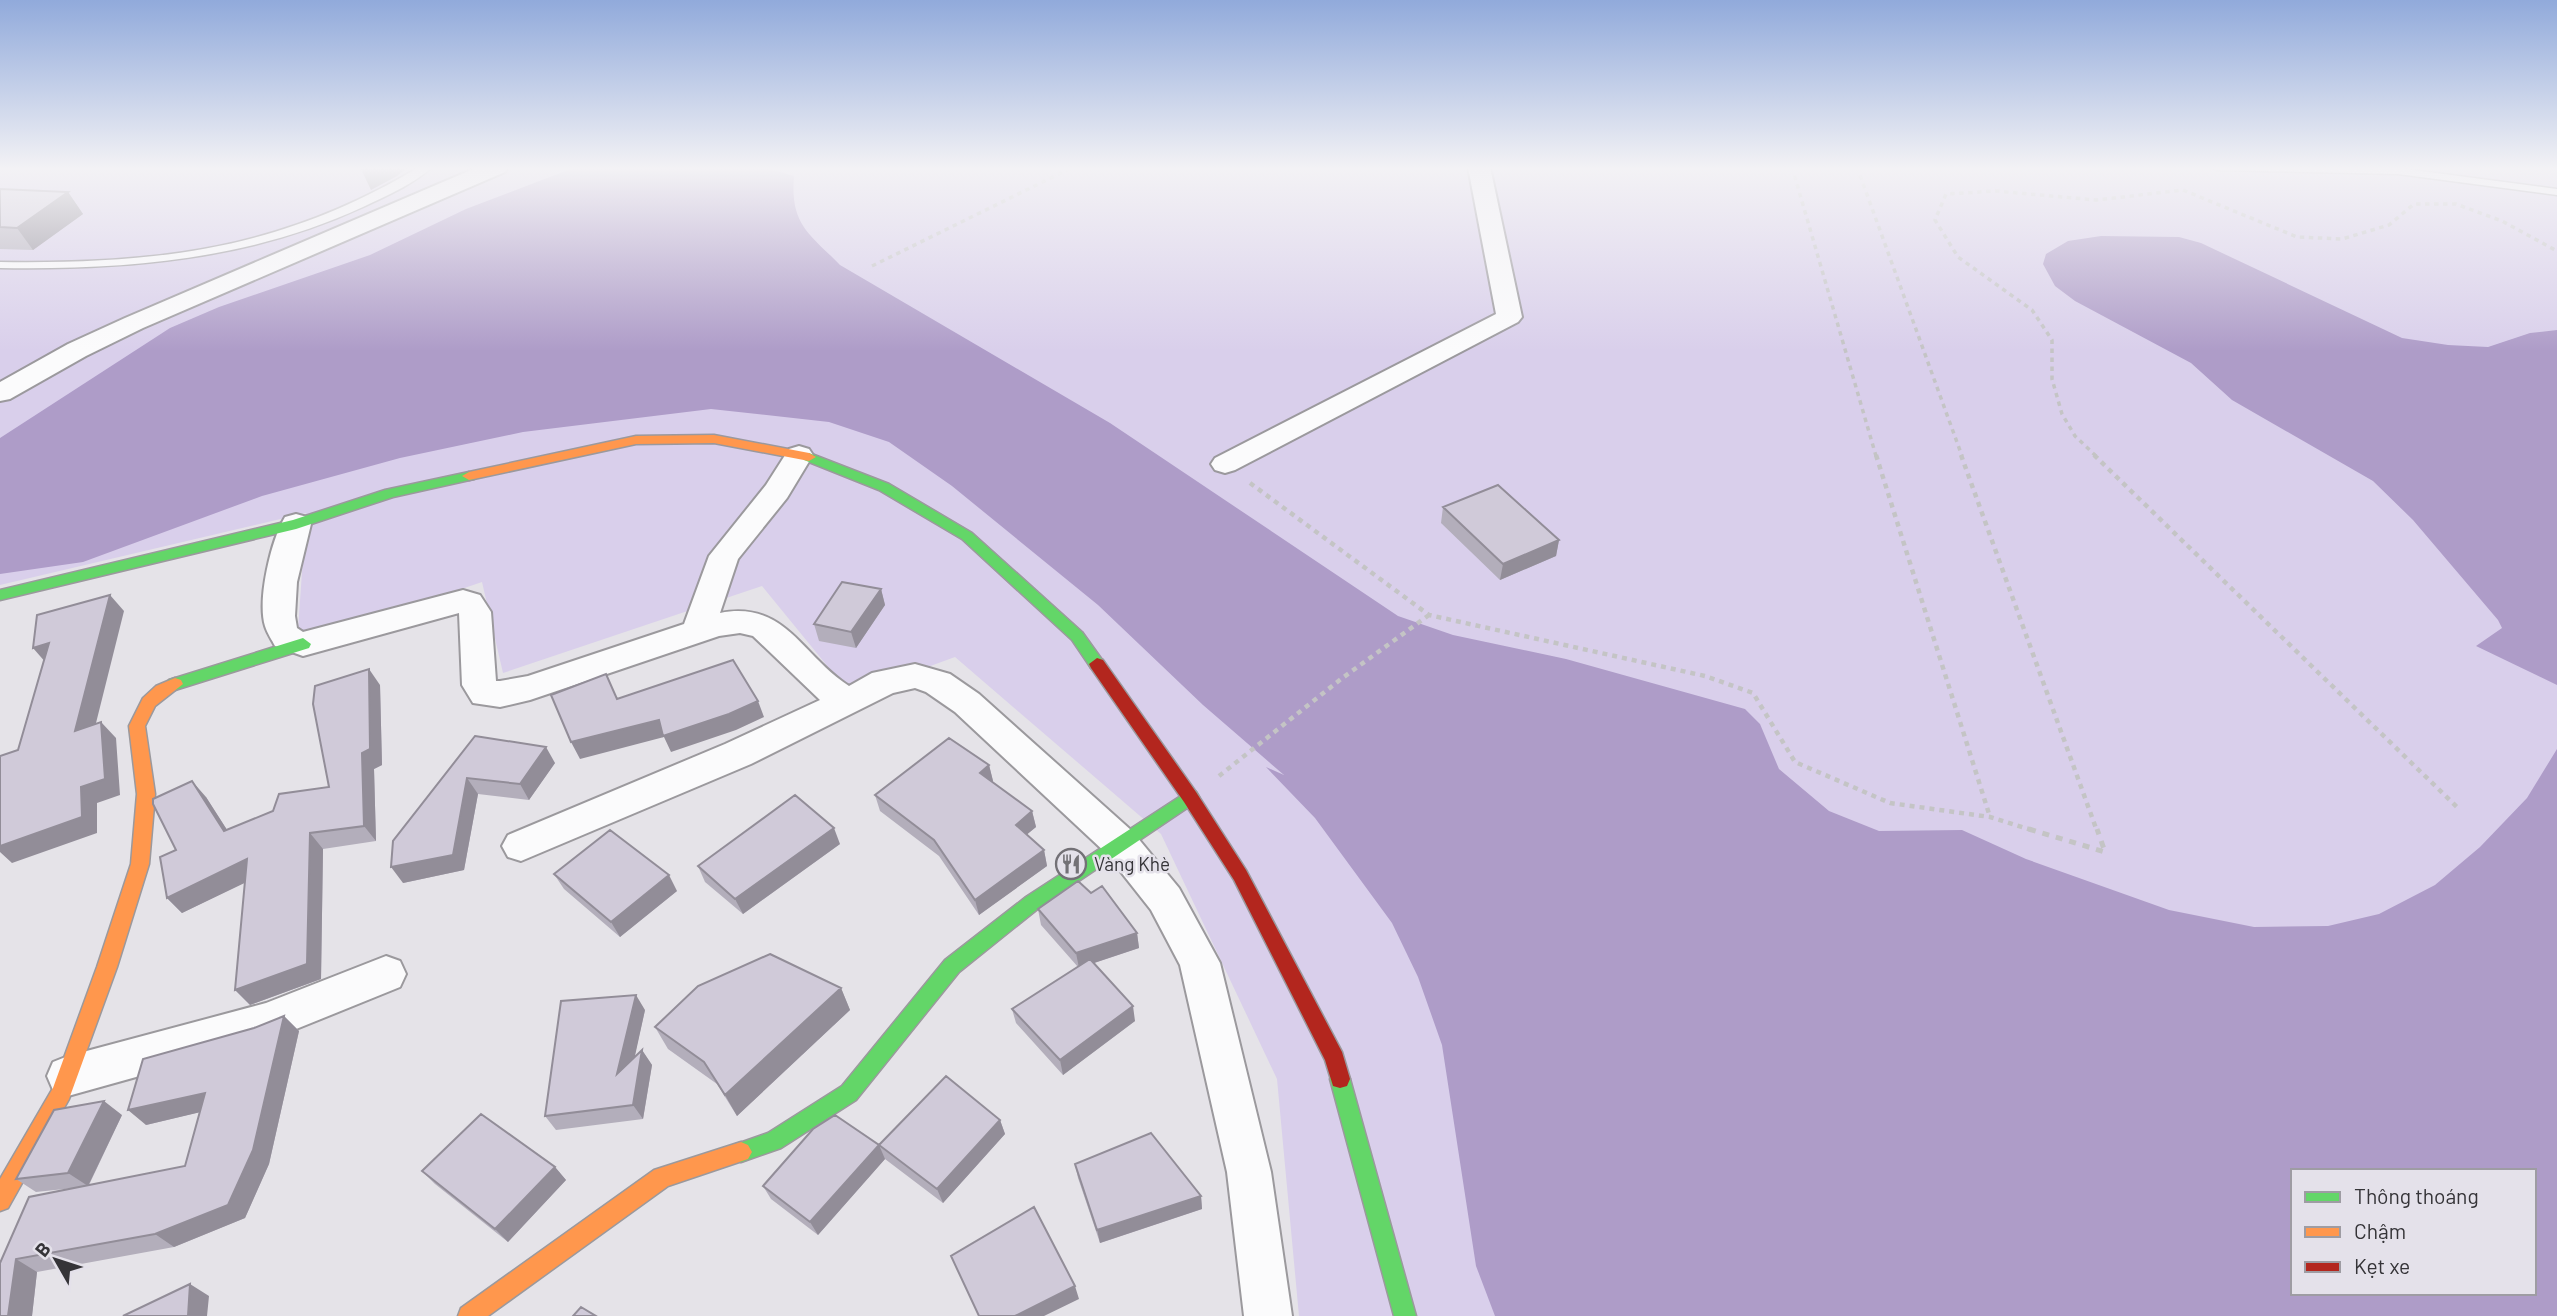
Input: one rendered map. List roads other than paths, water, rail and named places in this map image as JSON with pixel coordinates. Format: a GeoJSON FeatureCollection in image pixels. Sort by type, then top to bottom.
{"type":"FeatureCollection","features":[{"type":"Feature","properties":{"kind":"street"},"geometry":{"type":"LineString","coordinates":[[0,393],[77,350],[134,323],[354,228]]}},
{"type":"Feature","properties":{"kind":"street"},"geometry":{"type":"LineString","coordinates":[[1225,464],[1509,317],[1491,228]]}},
{"type":"Feature","properties":{"kind":"street"},"geometry":{"type":"LineString","coordinates":[[6,591],[296,524],[390,493],[636,440],[714,439],[817,458],[884,487],[967,536],[1077,636],[1190,797],[1240,875],[1335,1059],[1405,1316]]}},
{"type":"Feature","properties":{"kind":"street"},"geometry":{"type":"LineString","coordinates":[[697,632],[724,556],[777,491],[799,455]]}},
{"type":"Feature","properties":{"kind":"street"},"geometry":{"type":"LineString","coordinates":[[296,524],[282,569],[280,626],[288,639],[303,645]]}},
{"type":"Feature","properties":{"kind":"street"},"geometry":{"type":"LineString","coordinates":[[0,1200],[62,1093],[140,864],[146,794],[137,726],[149,702],[162,690],[183,681],[303,645],[463,601],[469,603],[475,612],[479,685],[485,694],[530,688],[697,632],[738,621],[754,621],[765,628],[828,689],[848,702]]}},
{"type":"Feature","properties":{"kind":"street"},"geometry":{"type":"LineString","coordinates":[[521,846],[738,754],[884,682],[915,676],[938,683],[967,703],[1119,842],[1165,899],[1200,963],[1249,1172],[1268,1316]]}},
{"type":"Feature","properties":{"kind":"street"},"geometry":{"type":"LineString","coordinates":[[469,1316],[662,1177],[774,1141],[849,1093],[952,966],[1033,901],[1190,797]]}},
{"type":"Feature","properties":{"kind":"street"},"geometry":{"type":"LineString","coordinates":[[68,1076],[269,1021],[386,974]]}},
{"type":"Feature","properties":{"kind":"lane"},"geometry":{"type":"LineString","coordinates":[[0,265],[119,264],[221,251],[300,228]]}},
{"type":"Feature","properties":{"kind":"place","name":"Vàng Khè"},"geometry":{"type":"Point","coordinates":[1071,864]}}]}
